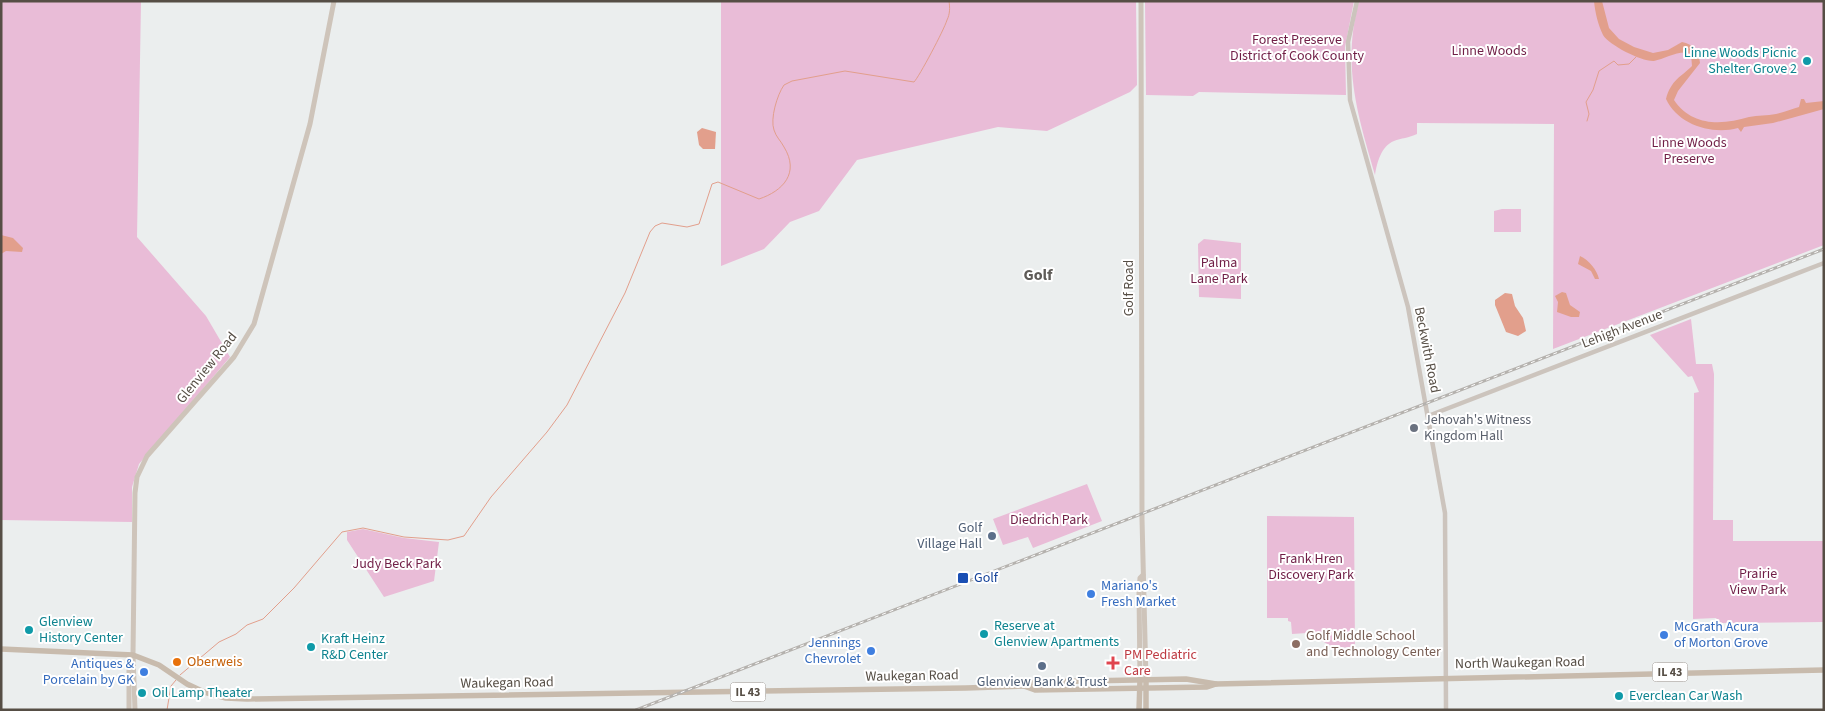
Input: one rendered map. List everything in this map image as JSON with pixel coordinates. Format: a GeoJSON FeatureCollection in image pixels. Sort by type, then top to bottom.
{"type":"FeatureCollection","features":[{"type":"Feature","properties":{"kind":"main road","name":"Glenview Road"},"geometry":{"type":"LineString","coordinates":[[135,710],[133,655],[135,493],[137,477],[147,456],[234,357],[254,324],[310,124],[334,1]]}},
{"type":"Feature","properties":{"kind":"main road","name":"Golf Road"},"geometry":{"type":"LineString","coordinates":[[1140,710],[1143,689],[1140,578],[1143,575],[1141,1]]}},
{"type":"Feature","properties":{"kind":"main road","name":"Waukegan Road"},"geometry":{"type":"LineString","coordinates":[[1,649],[133,655],[145,658],[159,665],[180,680],[204,692],[218,696],[247,699],[1024,686],[1034,682],[1143,680]]}},
{"type":"Feature","properties":{"kind":"main road","name":"Glenview Road"},"geometry":{"type":"LineString","coordinates":[[129,710],[129,665],[133,655]]}},
{"type":"Feature","properties":{"kind":"main road","name":"North Waukegan Road"},"geometry":{"type":"LineString","coordinates":[[1143,680],[1199,680],[1216,684],[1824,670]]}},
{"type":"Feature","properties":{"kind":"main road","name":"North Waukegan Road"},"geometry":{"type":"LineString","coordinates":[[1143,689],[1207,687],[1216,684]]}},
{"type":"Feature","properties":{"kind":"main road","name":"Waukegan Road"},"geometry":{"type":"LineString","coordinates":[[1024,686],[1034,690],[1143,689]]}},
{"type":"Feature","properties":{"kind":"main road","name":"Golf Road"},"geometry":{"type":"LineString","coordinates":[[1143,689],[1146,710]]}},
{"type":"Feature","properties":{"kind":"street","name":"Beckwith Road"},"geometry":{"type":"LineString","coordinates":[[1357,1],[1348,42],[1350,100],[1408,307],[1445,514],[1446,710]]}},
{"type":"Feature","properties":{"kind":"street","name":"Lehigh Avenue"},"geometry":{"type":"LineString","coordinates":[[1428,416],[1824,263]]}},
{"type":"Feature","properties":{"kind":"green space"},"geometry":{"type":"Polygon","coordinates":[[[1,1],[141,1],[137,237],[206,316],[230,357],[139,464],[132,487],[132,522],[1,520],[1,1]]]}},
{"type":"Feature","properties":{"kind":"green space"},"geometry":{"type":"Polygon","coordinates":[[[721,1],[1136,1],[1137,85],[1130,92],[1047,131],[998,127],[857,160],[819,211],[790,222],[764,249],[721,266],[721,1]]]}},
{"type":"Feature","properties":{"kind":"green space","name":"Forest Preserve District of Cook County"},"geometry":{"type":"Polygon","coordinates":[[[1145,1],[1354,1],[1345,47],[1346,95],[1199,92],[1193,96],[1146,95],[1145,1]]]}},
{"type":"Feature","properties":{"kind":"green space","name":"Linne Woods Preserve"},"geometry":{"type":"Polygon","coordinates":[[[1359,1],[1824,1],[1824,245],[1553,349],[1554,124],[1417,123],[1417,134],[1394,141],[1386,147],[1378,160],[1375,175],[1358,110],[1352,68],[1354,24],[1359,1]]]}},
{"type":"Feature","properties":{"kind":"green space"},"geometry":{"type":"Polygon","coordinates":[[[1521,209],[1521,232],[1494,232],[1494,211],[1521,209]]]}},
{"type":"Feature","properties":{"kind":"green space","name":"Palma Lane Park"},"geometry":{"type":"Polygon","coordinates":[[[1204,239],[1241,243],[1241,299],[1199,297],[1198,244],[1204,239]]]}},
{"type":"Feature","properties":{"kind":"green space","name":"Prairie View Park"},"geometry":{"type":"Polygon","coordinates":[[[1691,319],[1696,364],[1712,364],[1714,374],[1713,520],[1733,520],[1733,541],[1824,541],[1824,622],[1720,623],[1716,618],[1693,619],[1694,393],[1699,392],[1692,376],[1688,377],[1650,335],[1691,319]]]}},
{"type":"Feature","properties":{"kind":"green space","name":"Diedrich Park"},"geometry":{"type":"Polygon","coordinates":[[[1087,484],[1102,521],[1033,548],[1028,537],[1003,545],[993,519],[1087,484]]]}},
{"type":"Feature","properties":{"kind":"green space","name":"Frank Hren Discovery Park"},"geometry":{"type":"Polygon","coordinates":[[[1267,516],[1354,517],[1355,647],[1335,648],[1307,633],[1292,634],[1291,622],[1288,621],[1288,618],[1267,618],[1267,516]]]}},
{"type":"Feature","properties":{"kind":"green space","name":"Judy Beck Park"},"geometry":{"type":"Polygon","coordinates":[[[363,529],[404,538],[439,542],[434,581],[384,597],[347,540],[347,532],[363,529]]]}},
{"type":"Feature","properties":{"kind":"shaded area"},"geometry":{"type":"Polygon","coordinates":[[[1594,1],[1602,1],[1609,28],[1619,39],[1634,47],[1653,53],[1668,50],[1682,42],[1695,49],[1700,63],[1678,91],[1674,100],[1681,109],[1690,115],[1709,122],[1729,122],[1752,116],[1773,115],[1799,107],[1801,99],[1804,99],[1806,103],[1824,101],[1824,109],[1773,123],[1744,127],[1741,132],[1738,128],[1717,130],[1697,126],[1679,115],[1671,108],[1666,99],[1674,83],[1692,66],[1691,54],[1678,53],[1649,61],[1626,52],[1603,35],[1594,1]]]}},
{"type":"Feature","properties":{"kind":"shaded area"},"geometry":{"type":"Polygon","coordinates":[[[702,128],[716,132],[715,149],[703,149],[699,145],[697,132],[702,128]]]}},
{"type":"Feature","properties":{"kind":"shaded area"},"geometry":{"type":"Polygon","coordinates":[[[1,235],[13,238],[23,248],[22,252],[6,251],[1,254],[1,235]]]}},
{"type":"Feature","properties":{"kind":"shaded area"},"geometry":{"type":"Polygon","coordinates":[[[1580,256],[1592,266],[1599,279],[1595,279],[1591,271],[1578,264],[1580,256]]]}},
{"type":"Feature","properties":{"kind":"shaded area"},"geometry":{"type":"Polygon","coordinates":[[[1562,292],[1566,293],[1570,305],[1580,312],[1579,317],[1571,317],[1557,312],[1558,302],[1555,296],[1562,292]]]}},
{"type":"Feature","properties":{"kind":"shaded area"},"geometry":{"type":"Polygon","coordinates":[[[1505,293],[1512,294],[1515,306],[1523,318],[1526,331],[1518,336],[1506,332],[1495,305],[1495,300],[1505,293]]]}},
{"type":"Feature","properties":{"kind":"waterway"},"geometry":{"type":"LineString","coordinates":[[180,675],[219,642],[236,634],[247,625],[263,619],[294,588],[342,532],[363,528],[404,537],[448,540],[464,536],[491,497],[547,432],[567,405],[625,293],[650,232],[655,226],[662,223],[687,227],[699,224],[712,184],[718,182],[759,199],[768,196],[782,186],[789,173],[789,156],[776,135],[773,120],[775,107],[784,85],[792,81],[845,71],[914,82],[937,43],[945,25],[950,9],[949,1]]}},
{"type":"Feature","properties":{"kind":"waterway"},"geometry":{"type":"LineString","coordinates":[[1587,121],[1589,114],[1586,102],[1593,90],[1599,71],[1614,61],[1618,65],[1629,64],[1636,57]]}},
{"type":"Feature","properties":{"kind":"waterway"},"geometry":{"type":"LineString","coordinates":[[167,710],[171,686],[176,680]]}},
{"type":"Feature","properties":{"kind":"railway"},"geometry":{"type":"LineString","coordinates":[[636,710],[1824,249]]}},
{"type":"Feature","properties":{"kind":"place","name":"Linne Woods Picnic Shelter Grove 2"},"geometry":{"type":"Point","coordinates":[1807,61]}},
{"type":"Feature","properties":{"kind":"place","name":"Jehovah's Witness Kingdom Hall"},"geometry":{"type":"Point","coordinates":[1414,428]}},
{"type":"Feature","properties":{"kind":"place","name":"Golf Village Hall"},"geometry":{"type":"Point","coordinates":[992,536]}},
{"type":"Feature","properties":{"kind":"place","name":"Golf"},"geometry":{"type":"Point","coordinates":[963,578]}},
{"type":"Feature","properties":{"kind":"place","name":"Mariano's Fresh Market"},"geometry":{"type":"Point","coordinates":[1091,594]}},
{"type":"Feature","properties":{"kind":"place","name":"Glenview History Center"},"geometry":{"type":"Point","coordinates":[29,630]}},
{"type":"Feature","properties":{"kind":"place","name":"Reserve at Glenview Apartments"},"geometry":{"type":"Point","coordinates":[984,634]}},
{"type":"Feature","properties":{"kind":"place","name":"McGrath Acura of Morton Grove"},"geometry":{"type":"Point","coordinates":[1664,635]}},
{"type":"Feature","properties":{"kind":"place","name":"Golf Middle School and Technology Center"},"geometry":{"type":"Point","coordinates":[1296,644]}},
{"type":"Feature","properties":{"kind":"place","name":"Kraft Heinz R&D Center"},"geometry":{"type":"Point","coordinates":[311,647]}},
{"type":"Feature","properties":{"kind":"place","name":"Jennings Chevrolet"},"geometry":{"type":"Point","coordinates":[871,651]}},
{"type":"Feature","properties":{"kind":"place","name":"Oberweis"},"geometry":{"type":"Point","coordinates":[177,662]}},
{"type":"Feature","properties":{"kind":"place","name":"PM Pediatric Care"},"geometry":{"type":"Point","coordinates":[1113,663]}},
{"type":"Feature","properties":{"kind":"place","name":"Glenview Bank & Trust"},"geometry":{"type":"Point","coordinates":[1042,666]}},
{"type":"Feature","properties":{"kind":"place","name":"Antiques & Porcelain by GK"},"geometry":{"type":"Point","coordinates":[144,672]}},
{"type":"Feature","properties":{"kind":"place","name":"Oil Lamp Theater"},"geometry":{"type":"Point","coordinates":[142,693]}},
{"type":"Feature","properties":{"kind":"place","name":"Everclean Car Wash"},"geometry":{"type":"Point","coordinates":[1619,696]}},
{"type":"Feature","properties":{"kind":"district","name":"Golf"},"geometry":{"type":"Point","coordinates":[1038,275]}},
{"type":"Feature","properties":{"kind":"park label","name":"Linne Woods"},"geometry":{"type":"Point","coordinates":[1489,51]}}]}
